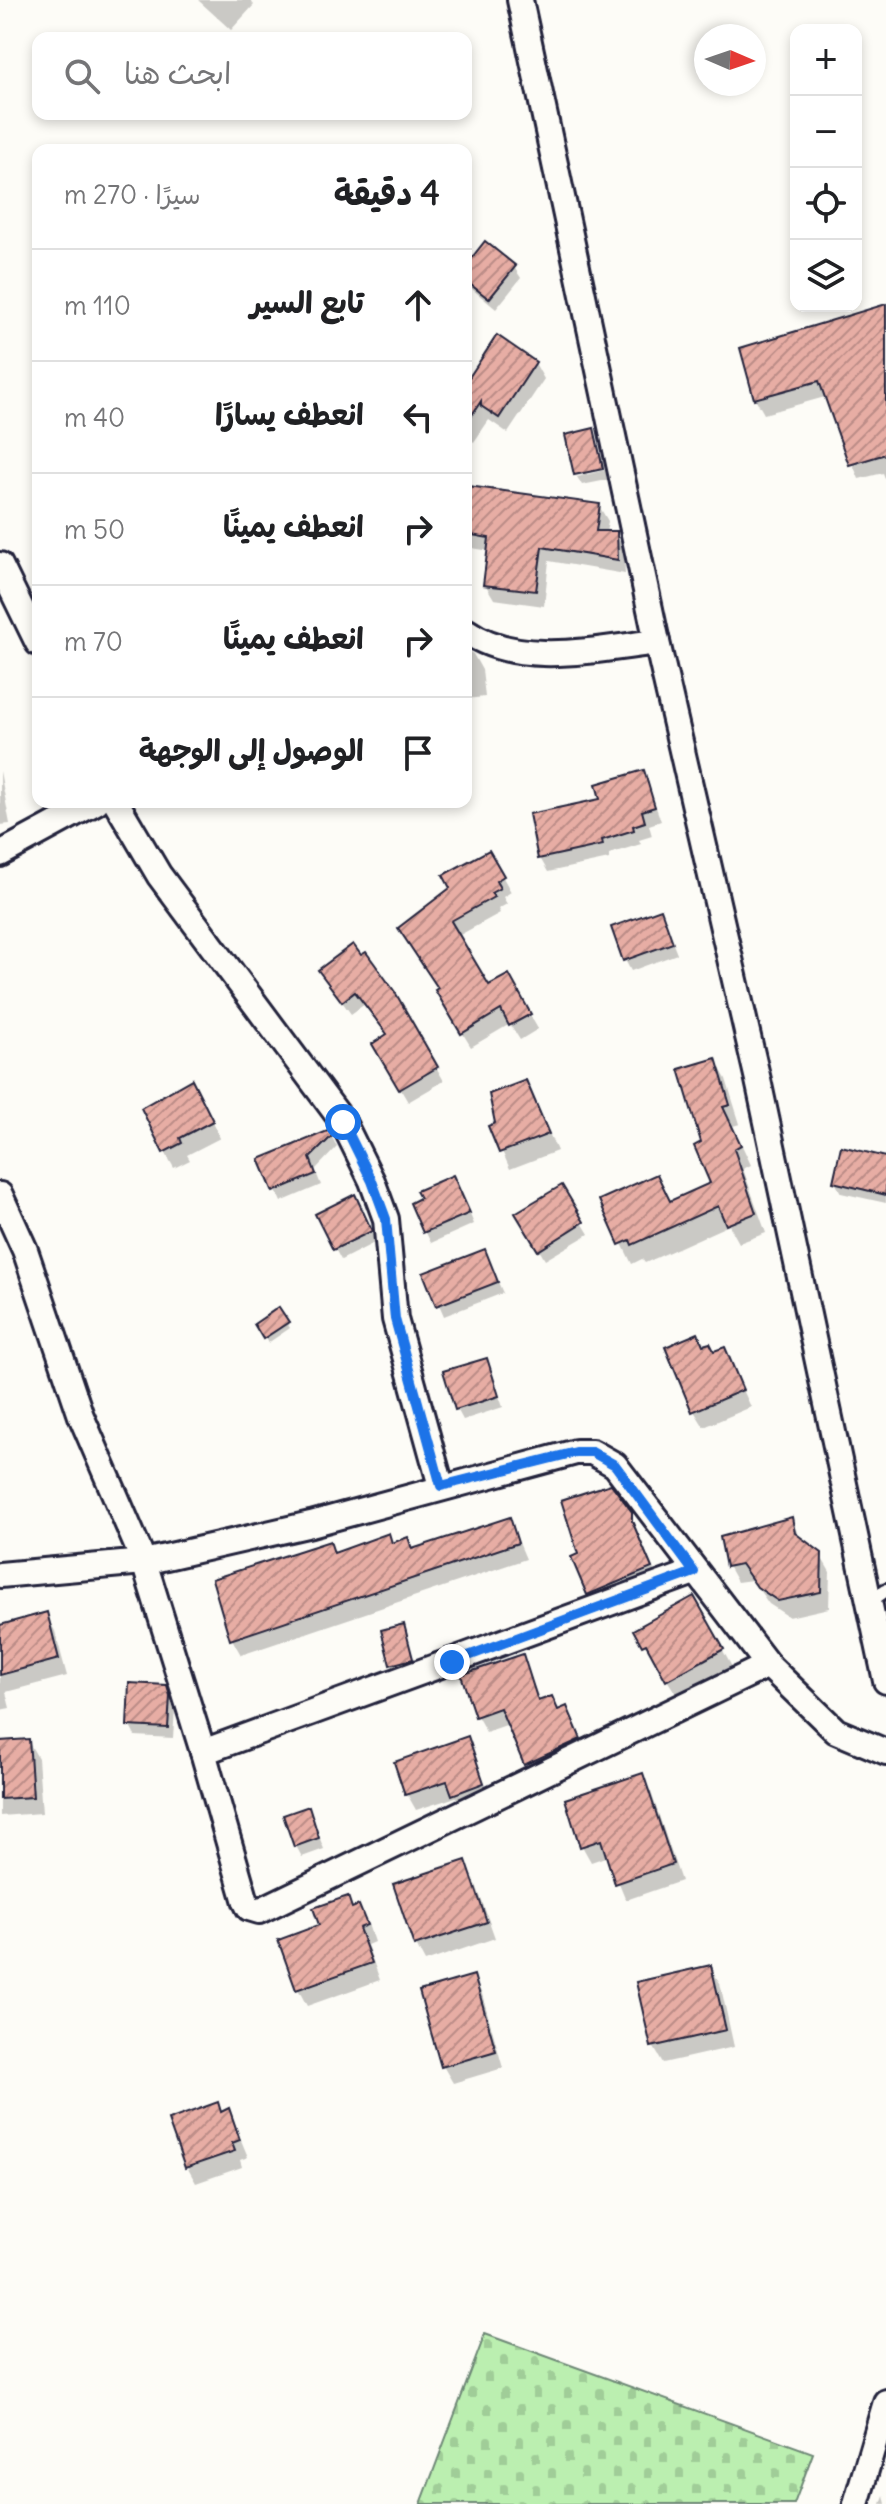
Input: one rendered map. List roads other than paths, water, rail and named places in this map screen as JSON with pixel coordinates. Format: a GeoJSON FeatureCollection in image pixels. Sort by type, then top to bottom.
{"type":"FeatureCollection","features":[{"type":"Feature","properties":{"kind":"street"},"geometry":{"type":"LineString","coordinates":[[520,0],[657,642],[878,1596],[886,1681]]}},
{"type":"Feature","properties":{"kind":"street"},"geometry":{"type":"LineString","coordinates":[[0,565],[32,631]]}},
{"type":"Feature","properties":{"kind":"street"},"geometry":{"type":"LineString","coordinates":[[472,635],[483,643],[506,649],[562,652],[657,642]]}},
{"type":"Feature","properties":{"kind":"street"},"geometry":{"type":"LineString","coordinates":[[0,854],[85,808]]}},
{"type":"Feature","properties":{"kind":"street"},"geometry":{"type":"LineString","coordinates":[[120,808],[159,875],[343,1122],[372,1181],[388,1233],[390,1295],[395,1319],[441,1486]]}},
{"type":"Feature","properties":{"kind":"street"},"geometry":{"type":"LineString","coordinates":[[0,1195],[25,1250],[81,1416],[144,1562],[249,1908],[259,1911],[768,1665]]}},
{"type":"Feature","properties":{"kind":"street"},"geometry":{"type":"LineString","coordinates":[[0,1575],[144,1562],[311,1524],[441,1486],[576,1452],[592,1452],[615,1465],[768,1665],[836,1731],[886,1752]]}},
{"type":"Feature","properties":{"kind":"street"},"geometry":{"type":"LineString","coordinates":[[203,1752],[694,1572]]}},
{"type":"Feature","properties":{"kind":"street"},"geometry":{"type":"LineString","coordinates":[[856,2504],[882,2439],[886,2402]]}}]}
